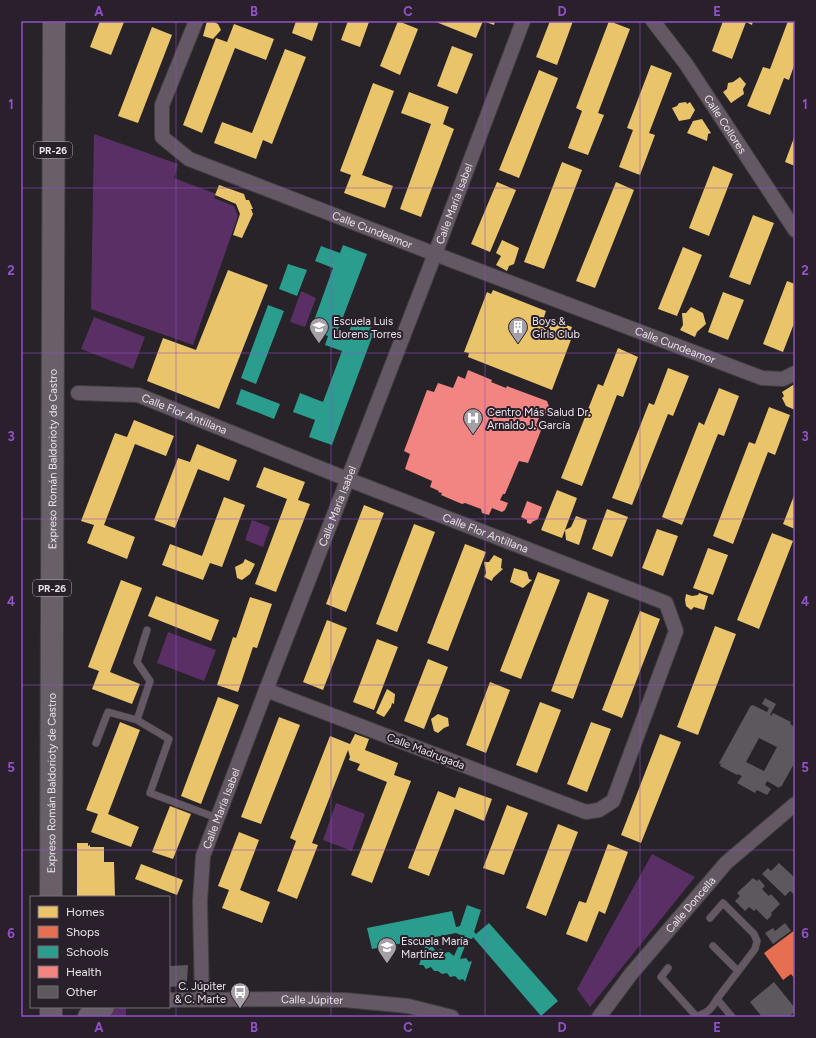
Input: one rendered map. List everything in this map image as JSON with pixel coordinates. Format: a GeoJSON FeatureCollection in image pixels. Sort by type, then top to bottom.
{"type":"FeatureCollection","features":[{"type":"Feature","properties":{"kind":"highway","name":"Expreso Román Baldorioty de Castro"},"geometry":{"type":"LineString","coordinates":[[51,896],[54,21]]}},
{"type":"Feature","properties":{"kind":"highway"},"geometry":{"type":"LineString","coordinates":[[89,1017],[97,1009],[100,1008]]}},
{"type":"Feature","properties":{"kind":"street","name":"Calle Cundeamor"},"geometry":{"type":"LineString","coordinates":[[196,21],[162,104],[162,137],[189,159],[762,378],[783,379],[795,373]]}},
{"type":"Feature","properties":{"kind":"street","name":"Calle María Isabel"},"geometry":{"type":"LineString","coordinates":[[202,1000],[200,901],[203,856],[347,479],[435,254],[523,21]]}},
{"type":"Feature","properties":{"kind":"street","name":"Calle Collores"},"geometry":{"type":"LineString","coordinates":[[653,21],[686,64],[795,230]]}},
{"type":"Feature","properties":{"kind":"street","name":"Calle Flor Antillana"},"geometry":{"type":"LineString","coordinates":[[78,393],[138,395],[347,479],[666,603],[676,631],[613,800],[599,810],[586,812]]}},
{"type":"Feature","properties":{"kind":"street","name":"Calle Madrugada"},"geometry":{"type":"LineString","coordinates":[[266,690],[586,812]]}},
{"type":"Feature","properties":{"kind":"street","name":"Calle Doncella"},"geometry":{"type":"LineString","coordinates":[[599,1017],[630,974],[726,863],[795,804]]}},
{"type":"Feature","properties":{"kind":"street","name":"Calle Júpiter"},"geometry":{"type":"LineString","coordinates":[[170,1000],[345,1000],[408,1006],[452,1017]]}},
{"type":"Feature","properties":{"kind":"lane"},"geometry":{"type":"LineString","coordinates":[[137,720],[150,681],[137,662],[147,630]]}},
{"type":"Feature","properties":{"kind":"lane"},"geometry":{"type":"LineString","coordinates":[[96,744],[108,712],[137,720],[170,739],[150,793],[217,818]]}},
{"type":"Feature","properties":{"kind":"lane"},"geometry":{"type":"LineString","coordinates":[[668,968],[661,977],[697,1017],[707,1013],[755,949],[757,941],[754,934],[723,903],[710,918]]}},
{"type":"Feature","properties":{"kind":"lane"},"geometry":{"type":"LineString","coordinates":[[713,946],[738,971]]}},
{"type":"Feature","properties":{"kind":"lane"},"geometry":{"type":"LineString","coordinates":[[717,999],[732,1017]]}},
{"type":"Feature","properties":{"kind":"shaded area"},"geometry":{"type":"Polygon","coordinates":[[[94,134],[178,164],[174,178],[216,194],[214,198],[234,206],[238,216],[193,345],[91,309],[94,134]]]}},
{"type":"Feature","properties":{"kind":"shaded area"},"geometry":{"type":"Polygon","coordinates":[[[301,291],[316,298],[305,327],[290,322],[301,291]]]}},
{"type":"Feature","properties":{"kind":"shaded area"},"geometry":{"type":"Polygon","coordinates":[[[94,317],[145,337],[133,369],[81,349],[94,317]]]}},
{"type":"Feature","properties":{"kind":"shaded area"},"geometry":{"type":"Polygon","coordinates":[[[252,520],[270,527],[263,547],[245,540],[252,520]]]}},
{"type":"Feature","properties":{"kind":"shaded area"},"geometry":{"type":"Polygon","coordinates":[[[168,632],[216,650],[204,681],[157,663],[168,632]]]}},
{"type":"Feature","properties":{"kind":"shaded area"},"geometry":{"type":"Polygon","coordinates":[[[336,803],[365,814],[352,851],[323,840],[336,803]]]}},
{"type":"Feature","properties":{"kind":"shaded area"},"geometry":{"type":"Polygon","coordinates":[[[652,854],[695,877],[590,1007],[577,989],[652,854]]]}},
{"type":"Feature","properties":{"kind":"shaded area"},"geometry":{"type":"Polygon","coordinates":[[[126,1008],[126,1017],[96,1017],[107,1010],[126,1008]]]}},
{"type":"Feature","properties":{"kind":"building: Homes"},"geometry":{"type":"Polygon","coordinates":[[[100,21],[124,22],[111,55],[90,47],[100,21]]]}},
{"type":"Feature","properties":{"kind":"building: Homes"},"geometry":{"type":"Polygon","coordinates":[[[207,21],[212,21],[218,24],[221,30],[213,39],[203,36],[207,21]]]}},
{"type":"Feature","properties":{"kind":"building: Homes"},"geometry":{"type":"Polygon","coordinates":[[[296,21],[319,21],[312,41],[292,33],[296,21]]]}},
{"type":"Feature","properties":{"kind":"building: Homes"},"geometry":{"type":"Polygon","coordinates":[[[348,21],[369,22],[360,47],[341,40],[348,21]]]}},
{"type":"Feature","properties":{"kind":"building: Homes"},"geometry":{"type":"Polygon","coordinates":[[[398,21],[418,29],[400,75],[380,66],[398,21]]]}},
{"type":"Feature","properties":{"kind":"building: Homes"},"geometry":{"type":"Polygon","coordinates":[[[436,21],[483,21],[476,38],[436,21]]]}},
{"type":"Feature","properties":{"kind":"building: Homes"},"geometry":{"type":"Polygon","coordinates":[[[483,21],[495,21],[494,25],[483,21]]]}},
{"type":"Feature","properties":{"kind":"building: Homes"},"geometry":{"type":"Polygon","coordinates":[[[550,21],[573,21],[557,65],[536,57],[550,21]]]}},
{"type":"Feature","properties":{"kind":"building: Homes"},"geometry":{"type":"Polygon","coordinates":[[[609,21],[630,29],[598,113],[604,115],[588,155],[568,148],[582,111],[576,108],[609,21]]]}},
{"type":"Feature","properties":{"kind":"building: Homes"},"geometry":{"type":"Polygon","coordinates":[[[723,21],[753,21],[752,25],[746,22],[732,59],[712,51],[723,21]]]}},
{"type":"Feature","properties":{"kind":"building: Homes"},"geometry":{"type":"Polygon","coordinates":[[[788,21],[795,21],[795,63],[789,80],[784,78],[770,115],[747,106],[763,67],[770,69],[788,21]]]}},
{"type":"Feature","properties":{"kind":"building: Homes"},"geometry":{"type":"Polygon","coordinates":[[[234,24],[274,39],[266,60],[235,48],[202,133],[183,125],[216,38],[227,42],[234,24]]]}},
{"type":"Feature","properties":{"kind":"building: Homes"},"geometry":{"type":"Polygon","coordinates":[[[152,27],[172,35],[138,123],[118,116],[152,27]]]}},
{"type":"Feature","properties":{"kind":"building: Homes"},"geometry":{"type":"Polygon","coordinates":[[[452,46],[473,54],[457,94],[437,86],[452,46]]]}},
{"type":"Feature","properties":{"kind":"building: Homes"},"geometry":{"type":"Polygon","coordinates":[[[285,49],[306,57],[272,144],[263,140],[256,159],[214,143],[222,122],[252,133],[285,49]]]}},
{"type":"Feature","properties":{"kind":"building: Homes"},"geometry":{"type":"Polygon","coordinates":[[[651,65],[672,73],[649,133],[655,135],[640,175],[619,167],[633,130],[627,128],[651,65]]]}},
{"type":"Feature","properties":{"kind":"building: Homes"},"geometry":{"type":"Polygon","coordinates":[[[539,70],[558,78],[519,178],[499,170],[539,70]]]}},
{"type":"Feature","properties":{"kind":"building: Homes"},"geometry":{"type":"Polygon","coordinates":[[[740,77],[746,84],[743,89],[744,94],[731,103],[723,92],[727,89],[728,83],[733,82],[740,77]]]}},
{"type":"Feature","properties":{"kind":"building: Homes"},"geometry":{"type":"Polygon","coordinates":[[[373,83],[394,91],[362,175],[393,186],[385,208],[344,193],[351,175],[340,171],[373,83]]]}},
{"type":"Feature","properties":{"kind":"building: Homes"},"geometry":{"type":"Polygon","coordinates":[[[409,92],[449,107],[443,124],[454,129],[421,217],[400,209],[431,124],[401,113],[409,92]]]}},
{"type":"Feature","properties":{"kind":"building: Homes"},"geometry":{"type":"Polygon","coordinates":[[[686,102],[687,104],[690,102],[695,110],[690,119],[679,121],[672,108],[677,106],[679,103],[686,102]]]}},
{"type":"Feature","properties":{"kind":"building: Homes"},"geometry":{"type":"Polygon","coordinates":[[[702,119],[711,133],[708,134],[707,141],[687,133],[693,121],[702,119]]]}},
{"type":"Feature","properties":{"kind":"building: Homes"},"geometry":{"type":"Polygon","coordinates":[[[795,135],[795,166],[785,162],[795,135]]]}},
{"type":"Feature","properties":{"kind":"building: Homes"},"geometry":{"type":"Polygon","coordinates":[[[562,162],[582,170],[544,269],[524,262],[562,162]]]}},
{"type":"Feature","properties":{"kind":"building: Homes"},"geometry":{"type":"Polygon","coordinates":[[[713,166],[733,174],[709,236],[689,228],[713,166]]]}},
{"type":"Feature","properties":{"kind":"building: Homes"},"geometry":{"type":"Polygon","coordinates":[[[497,182],[516,190],[490,252],[471,244],[497,182]]]}},
{"type":"Feature","properties":{"kind":"building: Homes"},"geometry":{"type":"Polygon","coordinates":[[[616,182],[634,190],[595,288],[576,281],[616,182]]]}},
{"type":"Feature","properties":{"kind":"building: Homes"},"geometry":{"type":"Polygon","coordinates":[[[219,185],[244,194],[246,200],[249,200],[253,209],[251,209],[253,214],[242,238],[233,235],[240,214],[236,204],[215,195],[219,185]]]}},
{"type":"Feature","properties":{"kind":"building: Homes"},"geometry":{"type":"Polygon","coordinates":[[[753,215],[774,223],[750,285],[729,277],[753,215]]]}},
{"type":"Feature","properties":{"kind":"building: Homes"},"geometry":{"type":"Polygon","coordinates":[[[502,240],[519,248],[514,264],[509,266],[507,271],[496,265],[501,256],[496,253],[502,240]]]}},
{"type":"Feature","properties":{"kind":"building: Homes"},"geometry":{"type":"Polygon","coordinates":[[[683,247],[702,255],[677,316],[658,309],[683,247]]]}},
{"type":"Feature","properties":{"kind":"building: Homes"},"geometry":{"type":"Polygon","coordinates":[[[228,270],[268,285],[219,409],[147,381],[163,338],[196,350],[228,270]]]}},
{"type":"Feature","properties":{"kind":"building: Homes"},"geometry":{"type":"Polygon","coordinates":[[[787,281],[795,284],[795,321],[783,352],[763,344],[787,281]]]}},
{"type":"Feature","properties":{"kind":"building: Homes","name":"Boys & Girls Club"},"geometry":{"type":"Polygon","coordinates":[[[493,290],[546,311],[544,317],[572,327],[569,335],[572,337],[552,390],[468,357],[469,353],[464,352],[487,292],[491,294],[493,290]]]}},
{"type":"Feature","properties":{"kind":"building: Homes"},"geometry":{"type":"Polygon","coordinates":[[[723,292],[744,300],[728,340],[708,332],[723,292]]]}},
{"type":"Feature","properties":{"kind":"building: Homes"},"geometry":{"type":"Polygon","coordinates":[[[691,307],[703,313],[706,324],[697,332],[695,337],[680,330],[683,325],[682,313],[686,313],[691,307]]]}},
{"type":"Feature","properties":{"kind":"building: Homes"},"geometry":{"type":"Polygon","coordinates":[[[618,348],[638,357],[623,397],[617,395],[582,486],[561,478],[598,384],[603,386],[618,348]]]}},
{"type":"Feature","properties":{"kind":"building: Homes"},"geometry":{"type":"Polygon","coordinates":[[[668,368],[689,376],[673,416],[668,414],[632,505],[612,498],[649,403],[654,405],[668,368]]]}},
{"type":"Feature","properties":{"kind":"building: Homes"},"geometry":{"type":"Polygon","coordinates":[[[793,385],[795,387],[795,410],[786,406],[782,398],[784,396],[782,392],[793,385]]]}},
{"type":"Feature","properties":{"kind":"building: Homes"},"geometry":{"type":"Polygon","coordinates":[[[719,388],[739,396],[724,436],[718,434],[682,525],[662,517],[699,422],[704,425],[719,388]]]}},
{"type":"Feature","properties":{"kind":"building: Homes"},"geometry":{"type":"Polygon","coordinates":[[[769,407],[790,415],[775,455],[768,452],[733,544],[713,536],[749,442],[755,444],[769,407]]]}},
{"type":"Feature","properties":{"kind":"building: Homes"},"geometry":{"type":"Polygon","coordinates":[[[134,420],[174,436],[166,456],[135,444],[104,525],[135,537],[127,559],[87,543],[94,525],[81,521],[115,433],[127,437],[134,420]]]}},
{"type":"Feature","properties":{"kind":"building: Homes"},"geometry":{"type":"Polygon","coordinates":[[[197,444],[237,460],[229,481],[198,469],[175,528],[154,520],[178,458],[190,462],[197,444]]]}},
{"type":"Feature","properties":{"kind":"building: Homes"},"geometry":{"type":"Polygon","coordinates":[[[264,467],[305,482],[298,500],[310,504],[276,592],[255,584],[287,499],[256,487],[264,467]]]}},
{"type":"Feature","properties":{"kind":"building: Homes"},"geometry":{"type":"Polygon","coordinates":[[[557,490],[577,498],[562,538],[541,530],[557,490]]]}},
{"type":"Feature","properties":{"kind":"building: Homes"},"geometry":{"type":"Polygon","coordinates":[[[795,493],[795,529],[783,524],[795,493]]]}},
{"type":"Feature","properties":{"kind":"building: Homes"},"geometry":{"type":"Polygon","coordinates":[[[224,497],[245,505],[222,567],[210,563],[203,580],[162,565],[170,544],[202,556],[224,497]]]}},
{"type":"Feature","properties":{"kind":"building: Homes"},"geometry":{"type":"Polygon","coordinates":[[[364,505],[384,513],[346,612],[326,604],[364,505]]]}},
{"type":"Feature","properties":{"kind":"building: Homes"},"geometry":{"type":"Polygon","coordinates":[[[607,509],[628,517],[612,557],[592,549],[607,509]]]}},
{"type":"Feature","properties":{"kind":"building: Homes"},"geometry":{"type":"Polygon","coordinates":[[[576,516],[587,520],[579,545],[566,540],[565,530],[571,527],[576,516]]]}},
{"type":"Feature","properties":{"kind":"building: Homes"},"geometry":{"type":"Polygon","coordinates":[[[414,524],[435,532],[397,632],[376,624],[414,524]]]}},
{"type":"Feature","properties":{"kind":"building: Homes"},"geometry":{"type":"Polygon","coordinates":[[[657,529],[678,536],[663,576],[642,568],[657,529]]]}},
{"type":"Feature","properties":{"kind":"building: Homes"},"geometry":{"type":"Polygon","coordinates":[[[772,533],[793,541],[759,629],[737,620],[772,533]]]}},
{"type":"Feature","properties":{"kind":"building: Homes"},"geometry":{"type":"Polygon","coordinates":[[[465,544],[486,552],[448,651],[427,643],[465,544]]]}},
{"type":"Feature","properties":{"kind":"building: Homes"},"geometry":{"type":"Polygon","coordinates":[[[708,548],[728,555],[713,595],[693,588],[708,548]]]}},
{"type":"Feature","properties":{"kind":"building: Homes"},"geometry":{"type":"Polygon","coordinates":[[[494,555],[502,559],[501,568],[503,569],[493,578],[492,581],[484,577],[486,573],[484,562],[489,562],[494,555]]]}},
{"type":"Feature","properties":{"kind":"building: Homes"},"geometry":{"type":"Polygon","coordinates":[[[245,559],[255,564],[250,574],[242,580],[237,578],[235,567],[243,563],[245,559]]]}},
{"type":"Feature","properties":{"kind":"building: Homes"},"geometry":{"type":"Polygon","coordinates":[[[514,568],[527,572],[529,579],[532,580],[523,588],[510,582],[514,568]]]}},
{"type":"Feature","properties":{"kind":"building: Homes"},"geometry":{"type":"Polygon","coordinates":[[[538,572],[560,580],[521,679],[500,671],[538,572]]]}},
{"type":"Feature","properties":{"kind":"building: Homes"},"geometry":{"type":"Polygon","coordinates":[[[121,580],[142,588],[110,672],[140,684],[132,704],[92,689],[99,671],[88,667],[121,580]]]}},
{"type":"Feature","properties":{"kind":"building: Homes"},"geometry":{"type":"Polygon","coordinates":[[[588,592],[609,600],[573,699],[551,691],[588,592]]]}},
{"type":"Feature","properties":{"kind":"building: Homes"},"geometry":{"type":"Polygon","coordinates":[[[699,593],[708,596],[704,610],[694,607],[691,610],[686,606],[686,594],[692,596],[698,595],[699,593]]]}},
{"type":"Feature","properties":{"kind":"building: Homes"},"geometry":{"type":"Polygon","coordinates":[[[156,596],[219,620],[211,641],[148,616],[156,596]]]}},
{"type":"Feature","properties":{"kind":"building: Homes"},"geometry":{"type":"Polygon","coordinates":[[[250,597],[272,604],[257,648],[253,647],[238,692],[217,685],[233,637],[236,638],[250,597]]]}},
{"type":"Feature","properties":{"kind":"building: Homes"},"geometry":{"type":"Polygon","coordinates":[[[640,611],[660,619],[622,718],[602,710],[640,611]]]}},
{"type":"Feature","properties":{"kind":"building: Homes"},"geometry":{"type":"Polygon","coordinates":[[[327,620],[347,628],[323,690],[303,682],[327,620]]]}},
{"type":"Feature","properties":{"kind":"building: Homes"},"geometry":{"type":"Polygon","coordinates":[[[715,626],[736,634],[698,735],[677,727],[715,626]]]}},
{"type":"Feature","properties":{"kind":"building: Homes"},"geometry":{"type":"Polygon","coordinates":[[[377,639],[398,647],[374,710],[353,702],[377,639]]]}},
{"type":"Feature","properties":{"kind":"building: Homes"},"geometry":{"type":"Polygon","coordinates":[[[428,659],[448,667],[424,729],[404,721],[428,659]]]}},
{"type":"Feature","properties":{"kind":"building: Homes"},"geometry":{"type":"Polygon","coordinates":[[[490,682],[510,690],[486,753],[466,745],[490,682]]]}},
{"type":"Feature","properties":{"kind":"building: Homes"},"geometry":{"type":"Polygon","coordinates":[[[387,689],[395,694],[394,704],[392,703],[384,717],[376,713],[387,689]]]}},
{"type":"Feature","properties":{"kind":"building: Homes"},"geometry":{"type":"Polygon","coordinates":[[[218,697],[239,705],[201,804],[181,796],[218,697]]]}},
{"type":"Feature","properties":{"kind":"building: Homes"},"geometry":{"type":"Polygon","coordinates":[[[540,702],[561,710],[537,773],[516,765],[540,702]]]}},
{"type":"Feature","properties":{"kind":"building: Homes"},"geometry":{"type":"Polygon","coordinates":[[[438,714],[448,718],[449,726],[438,733],[434,731],[431,719],[438,714]]]}},
{"type":"Feature","properties":{"kind":"building: Homes"},"geometry":{"type":"Polygon","coordinates":[[[279,717],[300,725],[261,824],[241,817],[279,717]]]}},
{"type":"Feature","properties":{"kind":"building: Homes"},"geometry":{"type":"Polygon","coordinates":[[[120,722],[140,730],[108,814],[139,827],[131,847],[91,832],[98,814],[86,810],[120,722]]]}},
{"type":"Feature","properties":{"kind":"building: Homes"},"geometry":{"type":"Polygon","coordinates":[[[591,722],[611,729],[587,792],[567,784],[591,722]]]}},
{"type":"Feature","properties":{"kind":"building: Homes"},"geometry":{"type":"Polygon","coordinates":[[[355,734],[369,739],[365,750],[398,763],[394,775],[411,781],[372,883],[351,875],[387,782],[357,770],[360,764],[349,760],[350,757],[348,750],[312,843],[318,845],[297,899],[277,891],[296,841],[290,838],[330,736],[350,744],[355,734]]]}},
{"type":"Feature","properties":{"kind":"building: Homes"},"geometry":{"type":"Polygon","coordinates":[[[660,734],[681,742],[641,843],[621,835],[660,734]]]}},
{"type":"Feature","properties":{"kind":"building: Homes"},"geometry":{"type":"Polygon","coordinates":[[[459,787],[492,799],[484,821],[455,809],[429,876],[408,868],[438,791],[455,798],[459,787]]]}},
{"type":"Feature","properties":{"kind":"building: Homes"},"geometry":{"type":"Polygon","coordinates":[[[507,805],[528,813],[504,875],[483,868],[507,805]]]}},
{"type":"Feature","properties":{"kind":"building: Homes"},"geometry":{"type":"Polygon","coordinates":[[[170,806],[191,814],[173,859],[152,852],[170,806]]]}},
{"type":"Feature","properties":{"kind":"building: Homes"},"geometry":{"type":"Polygon","coordinates":[[[558,824],[578,832],[546,916],[526,908],[558,824]]]}},
{"type":"Feature","properties":{"kind":"building: Homes"},"geometry":{"type":"Polygon","coordinates":[[[239,832],[259,840],[240,890],[270,902],[262,923],[222,908],[229,890],[218,886],[239,832]]]}},
{"type":"Feature","properties":{"kind":"building: Homes"},"geometry":{"type":"Polygon","coordinates":[[[77,843],[88,843],[88,846],[90,845],[90,847],[104,847],[104,862],[114,862],[115,896],[77,896],[77,843]]]}},
{"type":"Feature","properties":{"kind":"building: Homes"},"geometry":{"type":"Polygon","coordinates":[[[608,844],[628,852],[605,914],[599,911],[587,942],[566,934],[579,901],[586,903],[608,844]]]}},
{"type":"Feature","properties":{"kind":"building: Homes"},"geometry":{"type":"Polygon","coordinates":[[[141,864],[183,880],[177,895],[135,879],[141,864]]]}},
{"type":"Feature","properties":{"kind":"building: Shops"},"geometry":{"type":"Polygon","coordinates":[[[795,930],[795,979],[791,974],[783,980],[764,953],[795,930]]]}},
{"type":"Feature","properties":{"kind":"building: Schools"},"geometry":{"type":"Polygon","coordinates":[[[343,245],[367,254],[337,333],[347,337],[353,321],[375,329],[332,445],[309,437],[315,420],[293,412],[300,393],[323,402],[342,351],[325,345],[328,336],[311,329],[333,268],[315,261],[321,246],[340,253],[343,245]]]}},
{"type":"Feature","properties":{"kind":"building: Schools"},"geometry":{"type":"Polygon","coordinates":[[[288,264],[307,270],[297,296],[279,289],[288,264]]]}},
{"type":"Feature","properties":{"kind":"building: Schools"},"geometry":{"type":"Polygon","coordinates":[[[268,305],[284,311],[256,384],[241,378],[268,305]]]}},
{"type":"Feature","properties":{"kind":"building: Schools"},"geometry":{"type":"Polygon","coordinates":[[[241,389],[280,404],[274,419],[236,404],[241,389]]]}},
{"type":"Feature","properties":{"kind":"building: Schools"},"geometry":{"type":"Polygon","coordinates":[[[467,905],[481,910],[474,932],[476,934],[489,923],[558,1001],[541,1016],[473,937],[472,939],[468,938],[460,959],[466,958],[469,962],[472,961],[465,982],[463,979],[459,980],[455,976],[450,977],[447,973],[442,974],[438,971],[434,971],[431,967],[426,969],[423,965],[419,965],[426,944],[429,948],[432,946],[436,951],[441,949],[444,953],[449,952],[454,956],[463,936],[456,933],[372,949],[367,928],[452,911],[456,927],[460,926],[467,905]]]}},
{"type":"Feature","properties":{"kind":"building: Health"},"geometry":{"type":"Polygon","coordinates":[[[468,370],[492,380],[491,382],[506,388],[507,386],[547,401],[550,409],[547,416],[541,413],[536,425],[542,428],[528,463],[519,461],[505,494],[503,494],[500,500],[508,503],[505,510],[502,512],[492,508],[489,515],[482,513],[481,509],[465,503],[462,504],[441,495],[442,493],[430,487],[432,481],[405,469],[410,454],[404,451],[427,390],[434,392],[438,383],[453,388],[458,376],[465,379],[468,370]]]}},
{"type":"Feature","properties":{"kind":"building: Health"},"geometry":{"type":"Polygon","coordinates":[[[527,501],[542,507],[538,519],[531,524],[527,523],[527,520],[521,517],[527,501]]]}},
{"type":"Feature","properties":{"kind":"building: Other"},"geometry":{"type":"Polygon","coordinates":[[[765,698],[776,704],[770,715],[771,716],[773,713],[791,722],[790,724],[795,727],[795,762],[781,787],[780,786],[779,788],[767,781],[765,785],[771,789],[767,795],[757,790],[755,793],[737,783],[742,776],[720,766],[721,764],[719,763],[751,705],[767,712],[769,708],[762,704],[765,698]],[[759,738],[746,762],[764,771],[777,747],[759,738]]]}},
{"type":"Feature","properties":{"kind":"building: Other"},"geometry":{"type":"Polygon","coordinates":[[[779,863],[795,878],[795,895],[790,891],[785,896],[762,874],[768,868],[771,871],[779,863]]]}},
{"type":"Feature","properties":{"kind":"building: Other"},"geometry":{"type":"Polygon","coordinates":[[[753,878],[757,881],[759,879],[765,886],[762,889],[769,896],[771,894],[780,904],[771,913],[772,915],[767,920],[756,909],[754,911],[749,907],[745,911],[735,901],[740,896],[737,893],[753,878]]]}},
{"type":"Feature","properties":{"kind":"building: Other"},"geometry":{"type":"Polygon","coordinates":[[[785,923],[791,931],[773,944],[765,933],[773,928],[775,931],[785,923]]]}},
{"type":"Feature","properties":{"kind":"building: Other"},"geometry":{"type":"Polygon","coordinates":[[[188,965],[187,981],[182,986],[170,987],[170,966],[188,965]]]}},
{"type":"Feature","properties":{"kind":"building: Other"},"geometry":{"type":"Polygon","coordinates":[[[774,982],[795,1008],[795,1011],[791,1015],[792,1017],[762,1017],[750,1002],[774,982]]]}},
{"type":"Feature","properties":{"kind":"place","name":"Escuela Luis Llorens Torres"},"geometry":{"type":"Point","coordinates":[319,344]}},
{"type":"Feature","properties":{"kind":"place","name":"Boys & Girls Club"},"geometry":{"type":"Point","coordinates":[518,344]}},
{"type":"Feature","properties":{"kind":"place","name":"Centro Más Salud Dr. Arnaldo J. García"},"geometry":{"type":"Point","coordinates":[473,435]}},
{"type":"Feature","properties":{"kind":"place","name":"Escuela María Martínez"},"geometry":{"type":"Point","coordinates":[387,964]}},
{"type":"Feature","properties":{"kind":"place","name":"C. Júpiter & C. Marte"},"geometry":{"type":"Point","coordinates":[240,1009]}}]}
